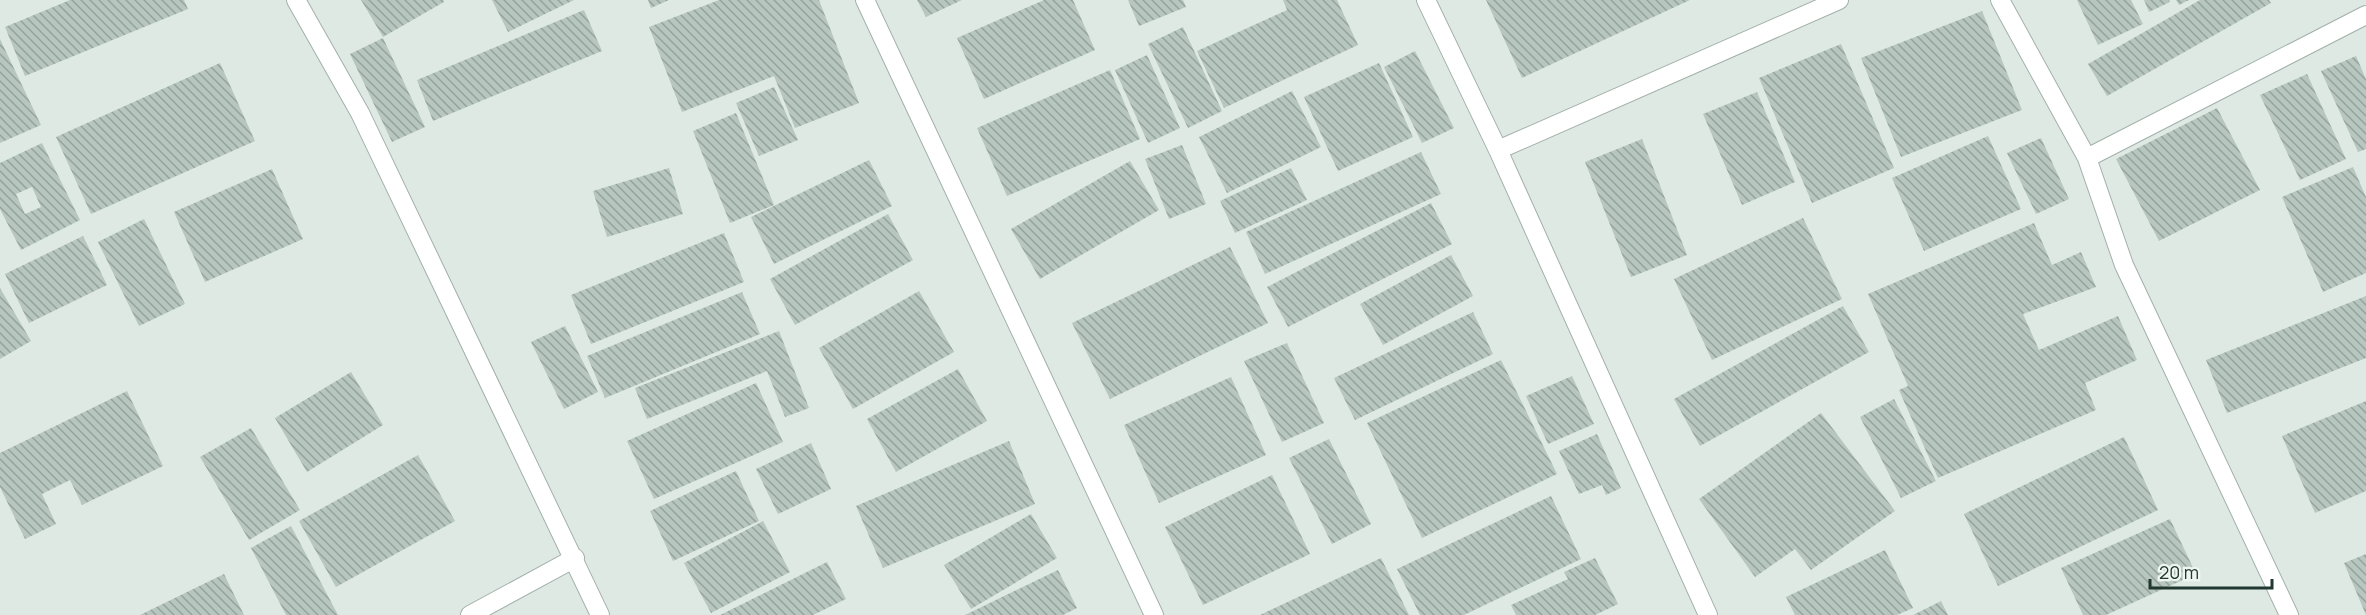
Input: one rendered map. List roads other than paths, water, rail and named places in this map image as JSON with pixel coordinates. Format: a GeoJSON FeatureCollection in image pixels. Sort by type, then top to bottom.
{"type":"FeatureCollection","features":[{"type":"Feature","properties":{"kind":"street"},"geometry":{"type":"LineString","coordinates":[[296,0],[360,113],[575,558],[600,615]]}},
{"type":"Feature","properties":{"kind":"street"},"geometry":{"type":"LineString","coordinates":[[865,0],[1154,615]]}},
{"type":"Feature","properties":{"kind":"street"},"geometry":{"type":"LineString","coordinates":[[1426,0],[1498,150],[1708,615]]}},
{"type":"Feature","properties":{"kind":"street"},"geometry":{"type":"LineString","coordinates":[[1498,150],[1839,0]]}},
{"type":"Feature","properties":{"kind":"street"},"geometry":{"type":"LineString","coordinates":[[2000,0],[2087,158],[2124,265],[2289,615]]}},
{"type":"Feature","properties":{"kind":"street"},"geometry":{"type":"LineString","coordinates":[[2087,158],[2366,15]]}},
{"type":"Feature","properties":{"kind":"street"},"geometry":{"type":"LineString","coordinates":[[471,615],[575,558]]}}]}
